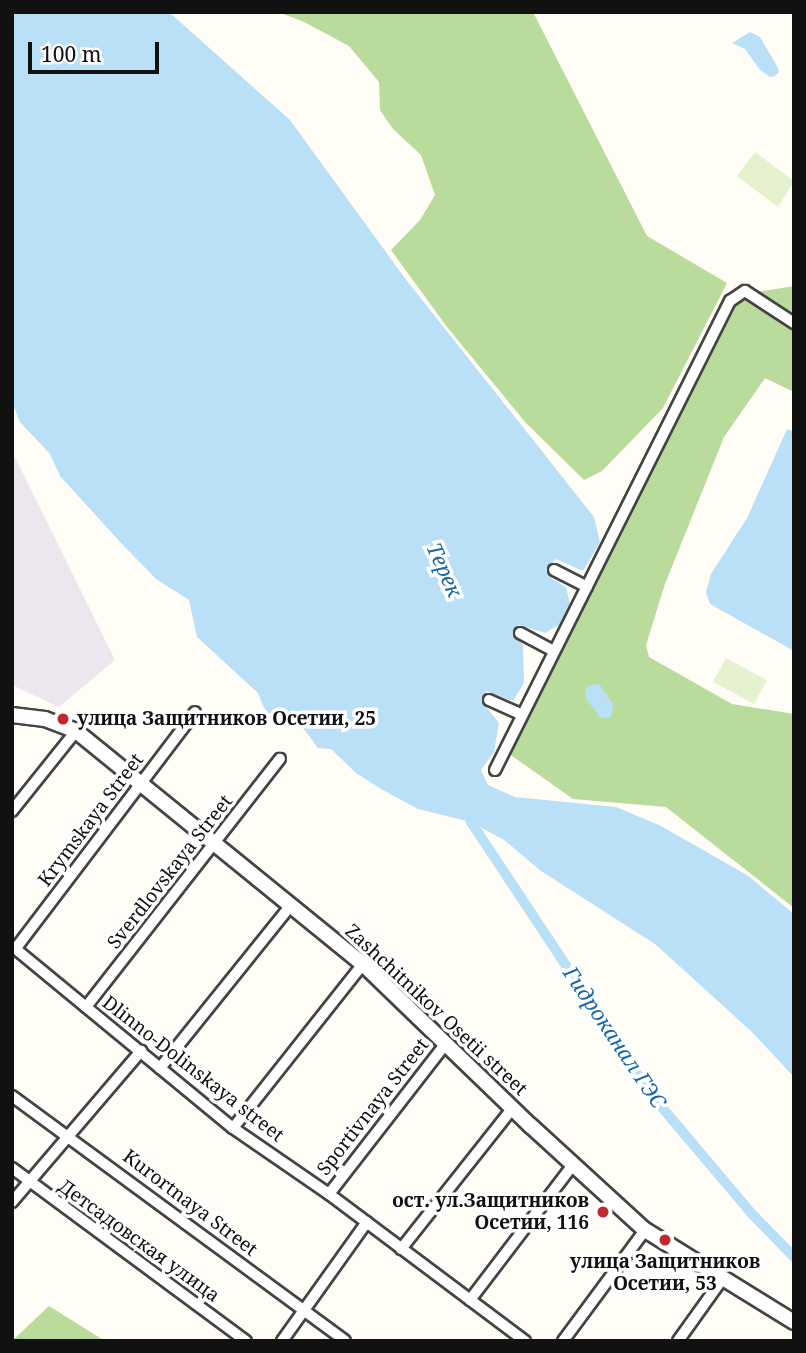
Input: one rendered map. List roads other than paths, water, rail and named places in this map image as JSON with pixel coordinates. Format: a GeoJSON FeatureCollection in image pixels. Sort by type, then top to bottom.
{"type":"FeatureCollection","features":[{"type":"Feature","properties":{"kind":"street"},"geometry":{"type":"LineString","coordinates":[[495,770],[730,301],[745,291],[794,323]]}},
{"type":"Feature","properties":{"kind":"street"},"geometry":{"type":"LineString","coordinates":[[554,570],[587,587]]}},
{"type":"Feature","properties":{"kind":"street"},"geometry":{"type":"LineString","coordinates":[[520,633],[554,651]]}},
{"type":"Feature","properties":{"kind":"street"},"geometry":{"type":"LineString","coordinates":[[489,700],[522,715]]}},
{"type":"Feature","properties":{"kind":"street","name":"Krymskaya Street"},"geometry":{"type":"LineString","coordinates":[[14,947],[195,712]]}},
{"type":"Feature","properties":{"kind":"street","name":"Zashchitnikov Osetii street"},"geometry":{"type":"LineString","coordinates":[[12,715],[45,719],[76,731],[142,782],[363,964],[512,1109],[645,1230],[794,1322]]}},
{"type":"Feature","properties":{"kind":"street"},"geometry":{"type":"LineString","coordinates":[[12,811],[76,731]]}},
{"type":"Feature","properties":{"kind":"street","name":"Sverdlovskaya Street"},"geometry":{"type":"LineString","coordinates":[[86,1007],[280,759]]}},
{"type":"Feature","properties":{"kind":"street"},"geometry":{"type":"LineString","coordinates":[[160,1068],[291,905]]}},
{"type":"Feature","properties":{"kind":"street","name":"Dlinno-Dolinskaya street"},"geometry":{"type":"LineString","coordinates":[[14,947],[233,1128],[329,1194],[525,1341]]}},
{"type":"Feature","properties":{"kind":"street"},"geometry":{"type":"LineString","coordinates":[[233,1128],[363,964]]}},
{"type":"Feature","properties":{"kind":"street","name":"Sportivnaya Street"},"geometry":{"type":"LineString","coordinates":[[329,1194],[446,1042]]}},
{"type":"Feature","properties":{"kind":"street"},"geometry":{"type":"LineString","coordinates":[[12,1202],[67,1134],[141,1051]]}},
{"type":"Feature","properties":{"kind":"street","name":"Kurortnaya Street"},"geometry":{"type":"LineString","coordinates":[[12,1096],[345,1341]]}},
{"type":"Feature","properties":{"kind":"street"},"geometry":{"type":"LineString","coordinates":[[401,1249],[512,1109]]}},
{"type":"Feature","properties":{"kind":"street"},"geometry":{"type":"LineString","coordinates":[[470,1300],[573,1165]]}},
{"type":"Feature","properties":{"kind":"street","name":"Детсадовская улица"},"geometry":{"type":"LineString","coordinates":[[12,1168],[246,1341]]}},
{"type":"Feature","properties":{"kind":"street"},"geometry":{"type":"LineString","coordinates":[[282,1341],[367,1222]]}},
{"type":"Feature","properties":{"kind":"street"},"geometry":{"type":"LineString","coordinates":[[563,1341],[645,1230]]}},
{"type":"Feature","properties":{"kind":"street"},"geometry":{"type":"LineString","coordinates":[[678,1341],[723,1278]]}},
{"type":"Feature","properties":{"kind":"water","name":"Терек"},"geometry":{"type":"Polygon","coordinates":[[[12,12],[169,12],[290,120],[404,277],[594,517],[600,542],[583,571],[556,559],[548,569],[552,579],[566,587],[570,604],[559,625],[545,633],[519,625],[513,629],[523,646],[524,683],[513,701],[486,691],[484,704],[499,723],[494,752],[481,770],[488,785],[515,797],[616,807],[661,826],[747,875],[794,914],[794,1077],[752,1032],[655,944],[541,871],[504,840],[471,822],[418,809],[356,773],[331,749],[318,748],[295,717],[276,720],[264,708],[258,693],[197,637],[189,600],[156,579],[121,543],[60,476],[50,454],[20,422],[12,402],[12,12]]]}},
{"type":"Feature","properties":{"kind":"water"},"geometry":{"type":"Polygon","coordinates":[[[750,32],[760,37],[777,66],[779,72],[775,76],[770,77],[760,70],[745,49],[732,43],[750,32]]]}},
{"type":"Feature","properties":{"kind":"water"},"geometry":{"type":"Polygon","coordinates":[[[787,429],[794,431],[794,651],[710,604],[706,592],[711,574],[747,518],[787,429]]]}},
{"type":"Feature","properties":{"kind":"water"},"geometry":{"type":"Polygon","coordinates":[[[599,684],[613,704],[611,717],[601,718],[586,699],[588,686],[599,684]]]}},
{"type":"Feature","properties":{"kind":"waterway","name":"Гидроканал ГЭС"},"geometry":{"type":"LineString","coordinates":[[469,810],[471,822],[654,1098],[753,1215],[794,1257]]}},
{"type":"Feature","properties":{"kind":"place","name":"улица Защитников Осетии, 25"},"geometry":{"type":"Point","coordinates":[63,719]}},
{"type":"Feature","properties":{"kind":"place","name":"ост. ул.Защитников Осетии, 116"},"geometry":{"type":"Point","coordinates":[603,1212]}},
{"type":"Feature","properties":{"kind":"place","name":"улица Защитников Осетии, 53"},"geometry":{"type":"Point","coordinates":[665,1240]}}]}
